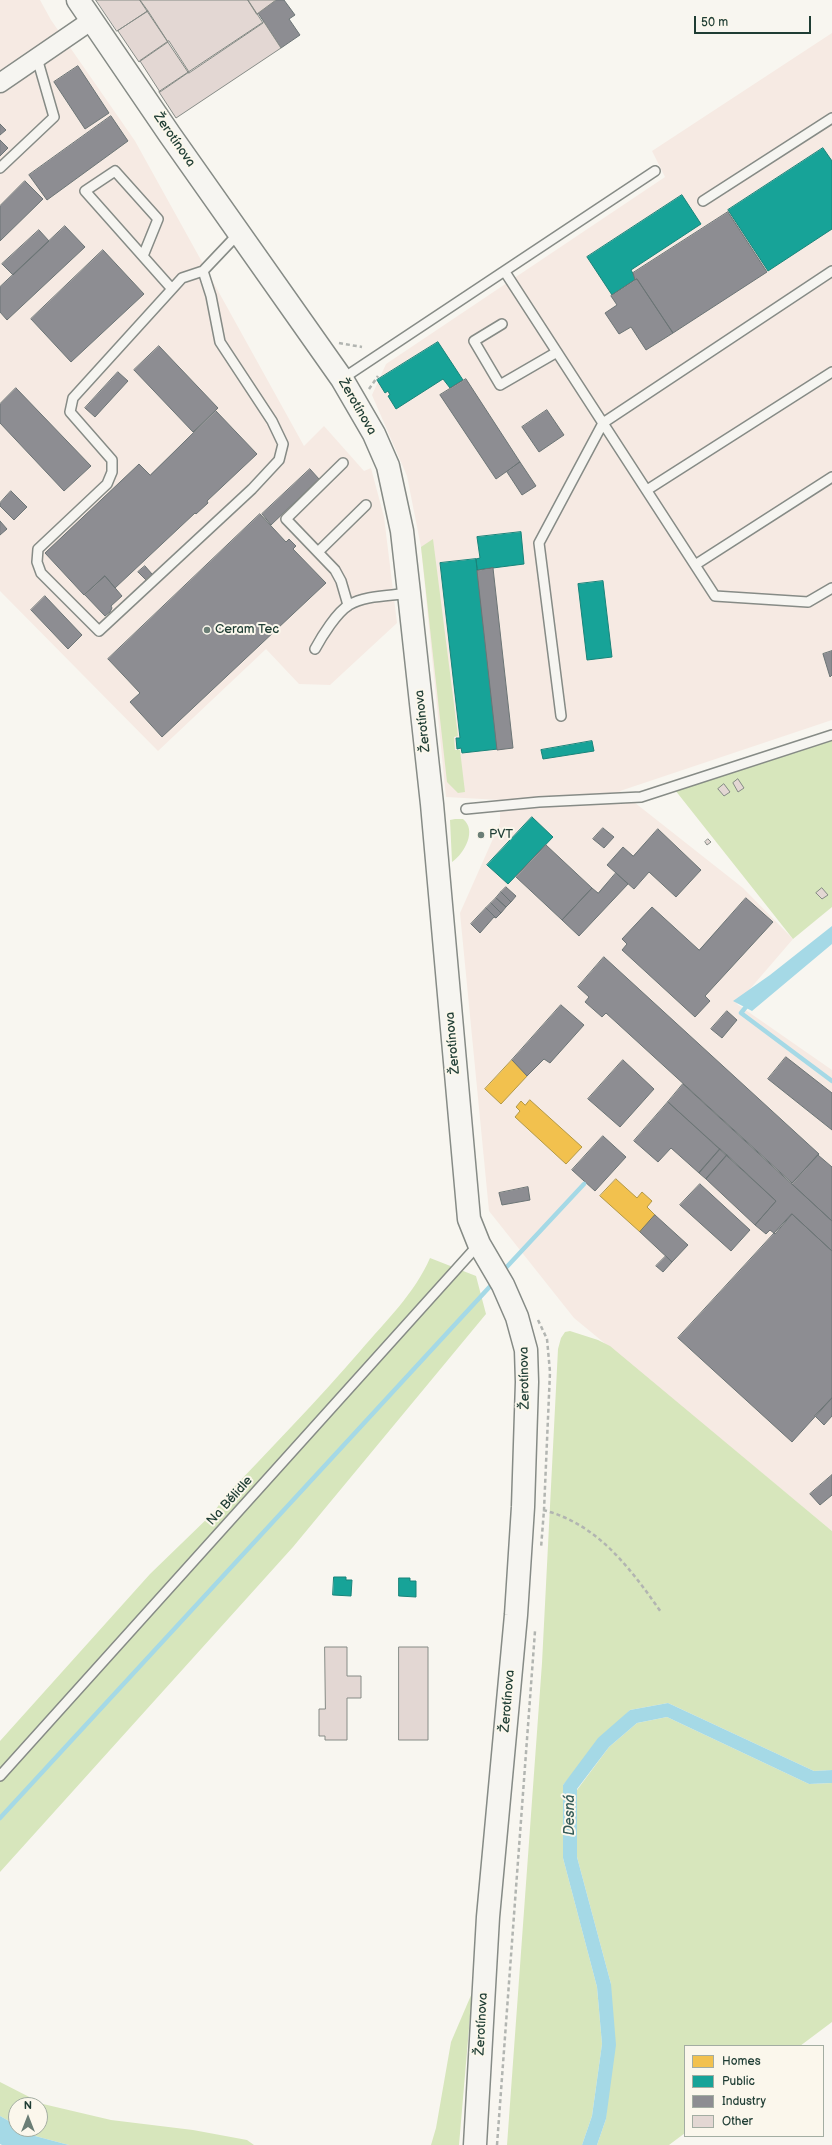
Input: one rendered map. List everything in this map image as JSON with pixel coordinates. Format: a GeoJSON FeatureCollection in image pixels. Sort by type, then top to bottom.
{"type":"FeatureCollection","features":[{"type":"Feature","properties":{"kind":"street","name":"Žerotínova"},"geometry":{"type":"LineString","coordinates":[[78,0],[239,234],[342,379],[374,434],[388,466],[402,531],[432,804],[470,1219],[479,1244],[503,1285],[518,1317],[526,1350],[523,1507],[516,1615],[488,1917],[475,2145]]}},
{"type":"Feature","properties":{"kind":"street"},"geometry":{"type":"LineString","coordinates":[[0,83],[92,20]]}},
{"type":"Feature","properties":{"kind":"lane"},"geometry":{"type":"LineString","coordinates":[[0,168],[54,117],[37,58]]}},
{"type":"Feature","properties":{"kind":"lane"},"geometry":{"type":"LineString","coordinates":[[703,201],[832,118]]}},
{"type":"Feature","properties":{"kind":"lane"},"geometry":{"type":"LineString","coordinates":[[143,256],[158,219],[115,170],[85,191],[172,289]]}},
{"type":"Feature","properties":{"kind":"lane"},"geometry":{"type":"LineString","coordinates":[[342,379],[655,171]]}},
{"type":"Feature","properties":{"kind":"lane"},"geometry":{"type":"LineString","coordinates":[[203,271],[211,296],[220,342],[272,422],[283,444],[279,460],[252,489],[99,631],[41,573],[37,562],[38,549],[107,484],[112,472],[112,460],[70,412],[73,398],[182,278],[203,271],[239,234]]}},
{"type":"Feature","properties":{"kind":"lane"},"geometry":{"type":"LineString","coordinates":[[561,716],[538,543],[603,422],[832,270]]}},
{"type":"Feature","properties":{"kind":"lane"},"geometry":{"type":"LineString","coordinates":[[505,272],[715,596],[808,602],[832,588]]}},
{"type":"Feature","properties":{"kind":"lane"},"geometry":{"type":"LineString","coordinates":[[502,324],[474,341],[500,385],[557,352]]}},
{"type":"Feature","properties":{"kind":"lane"},"geometry":{"type":"LineString","coordinates":[[647,490],[832,372]]}},
{"type":"Feature","properties":{"kind":"lane"},"geometry":{"type":"LineString","coordinates":[[343,463],[286,519],[335,570],[341,581],[348,605]]}},
{"type":"Feature","properties":{"kind":"lane"},"geometry":{"type":"LineString","coordinates":[[695,565],[832,477]]}},
{"type":"Feature","properties":{"kind":"lane"},"geometry":{"type":"LineString","coordinates":[[318,552],[366,505]]}},
{"type":"Feature","properties":{"kind":"lane"},"geometry":{"type":"LineString","coordinates":[[316,649],[326,630],[348,605],[367,599],[409,593]]}},
{"type":"Feature","properties":{"kind":"lane"},"geometry":{"type":"LineString","coordinates":[[466,809],[538,802],[641,797],[832,735]]}},
{"type":"Feature","properties":{"kind":"lane","name":"Na Bělidle"},"geometry":{"type":"LineString","coordinates":[[0,1776],[479,1244]]}},
{"type":"Feature","properties":{"kind":"path"},"geometry":{"type":"LineString","coordinates":[[523,1507],[551,1513],[583,1526],[613,1550],[638,1579],[661,1612]]}},
{"type":"Feature","properties":{"kind":"shaded area"},"geometry":{"type":"Polygon","coordinates":[[[0,0],[40,0],[51,20],[135,141],[304,446],[324,426],[364,471],[371,468],[384,517],[397,623],[330,685],[299,684],[266,649],[158,751],[0,591],[0,0]]]}},
{"type":"Feature","properties":{"kind":"shaded area"},"geometry":{"type":"Polygon","coordinates":[[[832,33],[832,720],[620,791],[743,888],[793,939],[737,1004],[832,1070],[832,1531],[574,1318],[489,1211],[460,913],[500,823],[500,800],[446,797],[421,547],[407,476],[372,395],[386,364],[665,177],[652,151],[832,33]]]}},
{"type":"Feature","properties":{"kind":"green space"},"geometry":{"type":"Polygon","coordinates":[[[433,539],[458,736],[454,737],[455,750],[460,750],[465,792],[458,793],[447,782],[421,547],[433,539]]]}},
{"type":"Feature","properties":{"kind":"green space"},"geometry":{"type":"Polygon","coordinates":[[[832,739],[832,907],[793,939],[675,790],[832,739]]]}},
{"type":"Feature","properties":{"kind":"green space"},"geometry":{"type":"Polygon","coordinates":[[[463,819],[469,829],[469,835],[465,847],[452,862],[450,820],[463,819]]]}},
{"type":"Feature","properties":{"kind":"green space"},"geometry":{"type":"Polygon","coordinates":[[[430,1258],[476,1276],[486,1314],[293,1547],[0,1872],[0,1741],[150,1574],[214,1512],[223,1499],[344,1369],[408,1295],[424,1271],[430,1258]]]}},
{"type":"Feature","properties":{"kind":"green space"},"geometry":{"type":"Polygon","coordinates":[[[570,1331],[598,1340],[610,1346],[832,1531],[832,1770],[814,1771],[668,1703],[630,1710],[563,1785],[563,1858],[597,1987],[602,2044],[592,2116],[582,2145],[507,2145],[542,1663],[558,1349],[561,1338],[565,1332],[570,1331]]]}},
{"type":"Feature","properties":{"kind":"green space"},"geometry":{"type":"Polygon","coordinates":[[[667,1717],[809,1784],[832,1783],[832,2022],[801,2045],[684,2045],[684,2134],[669,2145],[597,2145],[606,2119],[611,1984],[577,1857],[577,1790],[609,1747],[637,1723],[667,1717]]]}},
{"type":"Feature","properties":{"kind":"green space"},"geometry":{"type":"Polygon","coordinates":[[[472,1993],[459,2145],[431,2145],[436,2128],[451,2042],[472,1993]]]}},
{"type":"Feature","properties":{"kind":"green space"},"geometry":{"type":"Polygon","coordinates":[[[0,2082],[29,2097],[8,2097],[8,2120],[0,2116],[0,2082]]]}},
{"type":"Feature","properties":{"kind":"green space"},"geometry":{"type":"Polygon","coordinates":[[[48,2105],[111,2120],[193,2130],[247,2140],[254,2145],[69,2145],[39,2137],[48,2137],[48,2105]]]}},
{"type":"Feature","properties":{"kind":"water"},"geometry":{"type":"Polygon","coordinates":[[[832,926],[832,944],[752,1011],[733,1001],[770,975],[832,926]]]}},
{"type":"Feature","properties":{"kind":"water","name":"Desná"},"geometry":{"type":"Polygon","coordinates":[[[668,1703],[814,1771],[832,1770],[832,1783],[809,1784],[667,1717],[637,1723],[609,1747],[577,1789],[577,1857],[611,1984],[616,2045],[606,2119],[597,2145],[582,2145],[592,2116],[602,2044],[597,1987],[563,1858],[563,1785],[598,1738],[630,1710],[668,1703]]]}},
{"type":"Feature","properties":{"kind":"water"},"geometry":{"type":"Polygon","coordinates":[[[0,2116],[8,2120],[8,2137],[39,2137],[69,2145],[2,2145],[0,2144],[0,2116]]]}},
{"type":"Feature","properties":{"kind":"building: Homes"},"geometry":{"type":"Polygon","coordinates":[[[512,1060],[528,1075],[501,1104],[485,1089],[512,1060]]]}},
{"type":"Feature","properties":{"kind":"building: Homes"},"geometry":{"type":"Polygon","coordinates":[[[530,1100],[582,1147],[566,1164],[515,1117],[520,1111],[516,1107],[521,1101],[525,1105],[530,1100]]]}},
{"type":"Feature","properties":{"kind":"building: Homes"},"geometry":{"type":"Polygon","coordinates":[[[616,1179],[637,1198],[642,1192],[652,1201],[647,1207],[655,1215],[640,1232],[600,1196],[616,1179]]]}},
{"type":"Feature","properties":{"kind":"building: Public"},"geometry":{"type":"Polygon","coordinates":[[[823,148],[832,161],[832,229],[768,271],[728,210],[823,148]]]}},
{"type":"Feature","properties":{"kind":"building: Public"},"geometry":{"type":"Polygon","coordinates":[[[682,195],[701,224],[631,270],[636,279],[612,295],[587,257],[682,195]]]}},
{"type":"Feature","properties":{"kind":"building: Public"},"geometry":{"type":"Polygon","coordinates":[[[438,342],[463,380],[450,388],[443,379],[396,409],[388,396],[390,395],[388,391],[385,393],[377,380],[438,342]]]}},
{"type":"Feature","properties":{"kind":"building: Public"},"geometry":{"type":"Polygon","coordinates":[[[521,532],[524,564],[477,570],[476,559],[480,558],[477,537],[521,532]]]}},
{"type":"Feature","properties":{"kind":"building: Public"},"geometry":{"type":"Polygon","coordinates":[[[476,559],[498,749],[462,753],[461,748],[457,749],[456,738],[460,738],[440,563],[476,559]]]}},
{"type":"Feature","properties":{"kind":"building: Public"},"geometry":{"type":"Polygon","coordinates":[[[603,581],[612,657],[587,660],[578,584],[603,581]]]}},
{"type":"Feature","properties":{"kind":"building: Public"},"geometry":{"type":"Polygon","coordinates":[[[592,741],[594,751],[543,759],[541,750],[592,741]]]}},
{"type":"Feature","properties":{"kind":"building: Public"},"geometry":{"type":"Polygon","coordinates":[[[532,817],[553,837],[508,884],[487,865],[532,817]]]}},
{"type":"Feature","properties":{"kind":"building: Public"},"geometry":{"type":"Polygon","coordinates":[[[334,1577],[346,1577],[346,1580],[352,1580],[351,1596],[333,1595],[334,1577]]]}},
{"type":"Feature","properties":{"kind":"building: Public"},"geometry":{"type":"Polygon","coordinates":[[[399,1578],[410,1578],[410,1581],[416,1581],[416,1597],[399,1596],[399,1578]]]}},
{"type":"Feature","properties":{"kind":"building: Industry"},"geometry":{"type":"Polygon","coordinates":[[[276,0],[284,0],[295,15],[289,19],[300,35],[281,48],[258,13],[276,0]]]}},
{"type":"Feature","properties":{"kind":"building: Industry"},"geometry":{"type":"Polygon","coordinates":[[[78,66],[109,113],[85,129],[54,82],[78,66]]]}},
{"type":"Feature","properties":{"kind":"building: Industry"},"geometry":{"type":"Polygon","coordinates":[[[111,116],[128,141],[47,200],[29,175],[111,116]]]}},
{"type":"Feature","properties":{"kind":"building: Industry"},"geometry":{"type":"Polygon","coordinates":[[[0,124],[6,130],[0,135],[0,124]]]}},
{"type":"Feature","properties":{"kind":"building: Industry"},"geometry":{"type":"Polygon","coordinates":[[[0,140],[8,148],[0,156],[0,140]]]}},
{"type":"Feature","properties":{"kind":"building: Industry"},"geometry":{"type":"Polygon","coordinates":[[[25,181],[43,199],[0,241],[0,206],[25,181]]]}},
{"type":"Feature","properties":{"kind":"building: Industry"},"geometry":{"type":"Polygon","coordinates":[[[728,212],[767,272],[673,333],[637,279],[635,280],[633,273],[728,212]]]}},
{"type":"Feature","properties":{"kind":"building: Industry"},"geometry":{"type":"Polygon","coordinates":[[[65,226],[85,247],[7,320],[0,312],[0,287],[65,226]]]}},
{"type":"Feature","properties":{"kind":"building: Industry"},"geometry":{"type":"Polygon","coordinates":[[[39,230],[49,241],[13,275],[2,264],[39,230]]]}},
{"type":"Feature","properties":{"kind":"building: Industry"},"geometry":{"type":"Polygon","coordinates":[[[103,250],[144,294],[71,362],[31,319],[103,250]]]}},
{"type":"Feature","properties":{"kind":"building: Industry"},"geometry":{"type":"Polygon","coordinates":[[[637,279],[673,333],[646,350],[631,327],[619,334],[605,313],[617,305],[611,296],[637,279]]]}},
{"type":"Feature","properties":{"kind":"building: Industry"},"geometry":{"type":"Polygon","coordinates":[[[159,346],[218,408],[193,432],[134,370],[159,346]]]}},
{"type":"Feature","properties":{"kind":"building: Industry"},"geometry":{"type":"Polygon","coordinates":[[[118,372],[128,381],[95,417],[85,408],[118,372]]]}},
{"type":"Feature","properties":{"kind":"building: Industry"},"geometry":{"type":"Polygon","coordinates":[[[466,379],[520,462],[496,479],[440,395],[466,379]]]}},
{"type":"Feature","properties":{"kind":"building: Industry"},"geometry":{"type":"Polygon","coordinates":[[[16,388],[91,466],[64,491],[0,423],[0,404],[16,388]]]}},
{"type":"Feature","properties":{"kind":"building: Industry"},"geometry":{"type":"Polygon","coordinates":[[[547,410],[564,435],[539,452],[522,427],[547,410]]]}},
{"type":"Feature","properties":{"kind":"building: Industry"},"geometry":{"type":"Polygon","coordinates":[[[216,411],[257,454],[207,501],[208,503],[196,514],[195,513],[115,588],[105,576],[84,595],[45,553],[139,464],[150,475],[216,411]]]}},
{"type":"Feature","properties":{"kind":"building: Industry"},"geometry":{"type":"Polygon","coordinates":[[[520,462],[536,486],[522,495],[507,472],[520,462]]]}},
{"type":"Feature","properties":{"kind":"building: Industry"},"geometry":{"type":"Polygon","coordinates":[[[310,469],[319,479],[271,525],[262,514],[310,469]]]}},
{"type":"Feature","properties":{"kind":"building: Industry"},"geometry":{"type":"Polygon","coordinates":[[[11,491],[27,507],[14,520],[0,506],[0,503],[11,491]]]}},
{"type":"Feature","properties":{"kind":"building: Industry","name":"Ceram Tec"},"geometry":{"type":"Polygon","coordinates":[[[260,514],[286,542],[289,539],[296,546],[293,549],[326,583],[162,737],[130,702],[140,693],[108,659],[260,514]]]}},
{"type":"Feature","properties":{"kind":"building: Industry"},"geometry":{"type":"Polygon","coordinates":[[[0,521],[7,529],[0,535],[0,521]]]}},
{"type":"Feature","properties":{"kind":"building: Industry"},"geometry":{"type":"Polygon","coordinates":[[[145,566],[152,574],[146,580],[138,572],[145,566]]]}},
{"type":"Feature","properties":{"kind":"building: Industry"},"geometry":{"type":"Polygon","coordinates":[[[493,568],[513,748],[497,750],[477,571],[493,568]]]}},
{"type":"Feature","properties":{"kind":"building: Industry"},"geometry":{"type":"Polygon","coordinates":[[[105,576],[122,596],[111,606],[112,608],[110,612],[105,616],[85,595],[105,576]]]}},
{"type":"Feature","properties":{"kind":"building: Industry"},"geometry":{"type":"Polygon","coordinates":[[[45,596],[82,635],[68,649],[31,610],[45,596]]]}},
{"type":"Feature","properties":{"kind":"building: Industry"},"geometry":{"type":"Polygon","coordinates":[[[832,651],[832,675],[830,677],[823,654],[832,651]]]}},
{"type":"Feature","properties":{"kind":"building: Industry"},"geometry":{"type":"Polygon","coordinates":[[[603,828],[614,837],[604,848],[593,839],[603,828]]]}},
{"type":"Feature","properties":{"kind":"building: Industry"},"geometry":{"type":"Polygon","coordinates":[[[658,829],[701,870],[676,897],[649,872],[634,889],[607,865],[623,847],[633,856],[658,829]]]}},
{"type":"Feature","properties":{"kind":"building: Industry"},"geometry":{"type":"Polygon","coordinates":[[[546,845],[592,888],[562,920],[516,877],[546,845]]]}},
{"type":"Feature","properties":{"kind":"building: Industry"},"geometry":{"type":"Polygon","coordinates":[[[616,873],[628,884],[579,936],[562,920],[592,888],[598,893],[616,873]]]}},
{"type":"Feature","properties":{"kind":"building: Industry"},"geometry":{"type":"Polygon","coordinates":[[[506,887],[516,896],[511,902],[501,892],[506,887]]]}},
{"type":"Feature","properties":{"kind":"building: Industry"},"geometry":{"type":"Polygon","coordinates":[[[501,892],[511,902],[506,907],[496,898],[501,892]]]}},
{"type":"Feature","properties":{"kind":"building: Industry"},"geometry":{"type":"Polygon","coordinates":[[[496,898],[506,907],[501,913],[491,903],[496,898]]]}},
{"type":"Feature","properties":{"kind":"building: Industry"},"geometry":{"type":"Polygon","coordinates":[[[746,898],[773,922],[705,996],[710,1001],[695,1017],[622,950],[627,944],[622,939],[652,907],[699,950],[746,898]]]}},
{"type":"Feature","properties":{"kind":"building: Industry"},"geometry":{"type":"Polygon","coordinates":[[[491,903],[501,913],[496,918],[486,908],[491,903]]]}},
{"type":"Feature","properties":{"kind":"building: Industry"},"geometry":{"type":"Polygon","coordinates":[[[486,908],[496,918],[494,917],[480,933],[471,924],[486,908]]]}},
{"type":"Feature","properties":{"kind":"building: Industry"},"geometry":{"type":"Polygon","coordinates":[[[604,957],[819,1154],[792,1183],[606,1013],[602,1017],[585,1002],[589,997],[578,987],[604,957]]]}},
{"type":"Feature","properties":{"kind":"building: Industry"},"geometry":{"type":"Polygon","coordinates":[[[561,1005],[584,1025],[550,1063],[544,1059],[527,1076],[512,1060],[561,1005]]]}},
{"type":"Feature","properties":{"kind":"building: Industry"},"geometry":{"type":"Polygon","coordinates":[[[727,1011],[737,1020],[722,1038],[711,1029],[727,1011]]]}},
{"type":"Feature","properties":{"kind":"building: Industry"},"geometry":{"type":"Polygon","coordinates":[[[786,1057],[832,1093],[832,1130],[768,1079],[786,1057]]]}},
{"type":"Feature","properties":{"kind":"building: Industry"},"geometry":{"type":"Polygon","coordinates":[[[623,1060],[654,1089],[620,1127],[588,1099],[623,1060]]]}},
{"type":"Feature","properties":{"kind":"building: Industry"},"geometry":{"type":"Polygon","coordinates":[[[683,1084],[832,1221],[832,1251],[792,1214],[775,1234],[770,1230],[766,1234],[755,1225],[776,1201],[668,1102],[683,1084]]]}},
{"type":"Feature","properties":{"kind":"building: Industry"},"geometry":{"type":"Polygon","coordinates":[[[668,1102],[720,1149],[699,1173],[671,1148],[658,1162],[634,1141],[668,1102]]]}},
{"type":"Feature","properties":{"kind":"building: Industry"},"geometry":{"type":"Polygon","coordinates":[[[603,1136],[626,1157],[595,1191],[572,1170],[603,1136]]]}},
{"type":"Feature","properties":{"kind":"building: Industry"},"geometry":{"type":"Polygon","coordinates":[[[720,1149],[727,1155],[706,1179],[699,1173],[720,1149]]]}},
{"type":"Feature","properties":{"kind":"building: Industry"},"geometry":{"type":"Polygon","coordinates":[[[727,1155],[776,1201],[755,1225],[706,1179],[727,1155]]]}},
{"type":"Feature","properties":{"kind":"building: Industry"},"geometry":{"type":"Polygon","coordinates":[[[818,1155],[832,1167],[832,1221],[792,1184],[818,1155]]]}},
{"type":"Feature","properties":{"kind":"building: Industry"},"geometry":{"type":"Polygon","coordinates":[[[700,1184],[750,1230],[731,1251],[680,1205],[700,1184]]]}},
{"type":"Feature","properties":{"kind":"building: Industry"},"geometry":{"type":"Polygon","coordinates":[[[528,1187],[530,1200],[502,1205],[499,1193],[528,1187]]]}},
{"type":"Feature","properties":{"kind":"building: Industry"},"geometry":{"type":"Polygon","coordinates":[[[792,1214],[832,1251],[832,1398],[792,1442],[678,1338],[792,1214]]]}},
{"type":"Feature","properties":{"kind":"building: Industry"},"geometry":{"type":"Polygon","coordinates":[[[655,1215],[688,1245],[672,1262],[640,1232],[655,1215]]]}},
{"type":"Feature","properties":{"kind":"building: Industry"},"geometry":{"type":"Polygon","coordinates":[[[666,1256],[672,1262],[663,1272],[656,1266],[666,1256]]]}},
{"type":"Feature","properties":{"kind":"building: Industry"},"geometry":{"type":"Polygon","coordinates":[[[832,1398],[832,1416],[824,1425],[815,1416],[832,1398]]]}},
{"type":"Feature","properties":{"kind":"building: Industry"},"geometry":{"type":"Polygon","coordinates":[[[832,1475],[832,1495],[820,1505],[810,1494],[832,1475]]]}},
{"type":"Feature","properties":{"kind":"building: Other"},"geometry":{"type":"Polygon","coordinates":[[[96,0],[140,0],[148,11],[117,31],[96,0]]]}},
{"type":"Feature","properties":{"kind":"building: Other"},"geometry":{"type":"Polygon","coordinates":[[[140,0],[248,0],[263,23],[189,73],[140,0]]]}},
{"type":"Feature","properties":{"kind":"building: Other"},"geometry":{"type":"Polygon","coordinates":[[[248,0],[276,0],[257,14],[248,0]]]}},
{"type":"Feature","properties":{"kind":"building: Other"},"geometry":{"type":"Polygon","coordinates":[[[148,11],[168,42],[139,62],[118,31],[148,11]]]}},
{"type":"Feature","properties":{"kind":"building: Other"},"geometry":{"type":"Polygon","coordinates":[[[264,22],[281,48],[176,118],[159,92],[264,22]]]}},
{"type":"Feature","properties":{"kind":"building: Other"},"geometry":{"type":"Polygon","coordinates":[[[169,41],[189,72],[160,92],[140,61],[169,41]]]}},
{"type":"Feature","properties":{"kind":"building: Other"},"geometry":{"type":"Polygon","coordinates":[[[738,779],[744,788],[738,792],[733,783],[738,779]]]}},
{"type":"Feature","properties":{"kind":"building: Other"},"geometry":{"type":"Polygon","coordinates":[[[724,784],[730,792],[724,796],[718,789],[724,784]]]}},
{"type":"Feature","properties":{"kind":"building: Other"},"geometry":{"type":"Polygon","coordinates":[[[708,839],[711,842],[707,845],[705,842],[708,839]]]}},
{"type":"Feature","properties":{"kind":"building: Other"},"geometry":{"type":"Polygon","coordinates":[[[822,888],[828,895],[822,899],[816,893],[822,888]]]}},
{"type":"Feature","properties":{"kind":"building: Other"},"geometry":{"type":"Polygon","coordinates":[[[325,1647],[347,1647],[347,1676],[361,1676],[361,1698],[347,1698],[347,1740],[325,1740],[325,1736],[319,1736],[319,1709],[325,1709],[325,1647]]]}},
{"type":"Feature","properties":{"kind":"building: Other"},"geometry":{"type":"Polygon","coordinates":[[[399,1647],[428,1647],[428,1740],[399,1740],[399,1647]]]}},
{"type":"Feature","properties":{"kind":"waterway"},"geometry":{"type":"LineString","coordinates":[[749,1003],[741,1013],[832,1081]]}},
{"type":"Feature","properties":{"kind":"waterway"},"geometry":{"type":"LineString","coordinates":[[502,1272],[584,1184]]}},
{"type":"Feature","properties":{"kind":"waterway"},"geometry":{"type":"LineString","coordinates":[[0,1818],[495,1281]]}},
{"type":"Feature","properties":{"kind":"place","name":"Ceram Tec"},"geometry":{"type":"Point","coordinates":[207,630]}},
{"type":"Feature","properties":{"kind":"place","name":"PVT"},"geometry":{"type":"Point","coordinates":[481,835]}}]}
